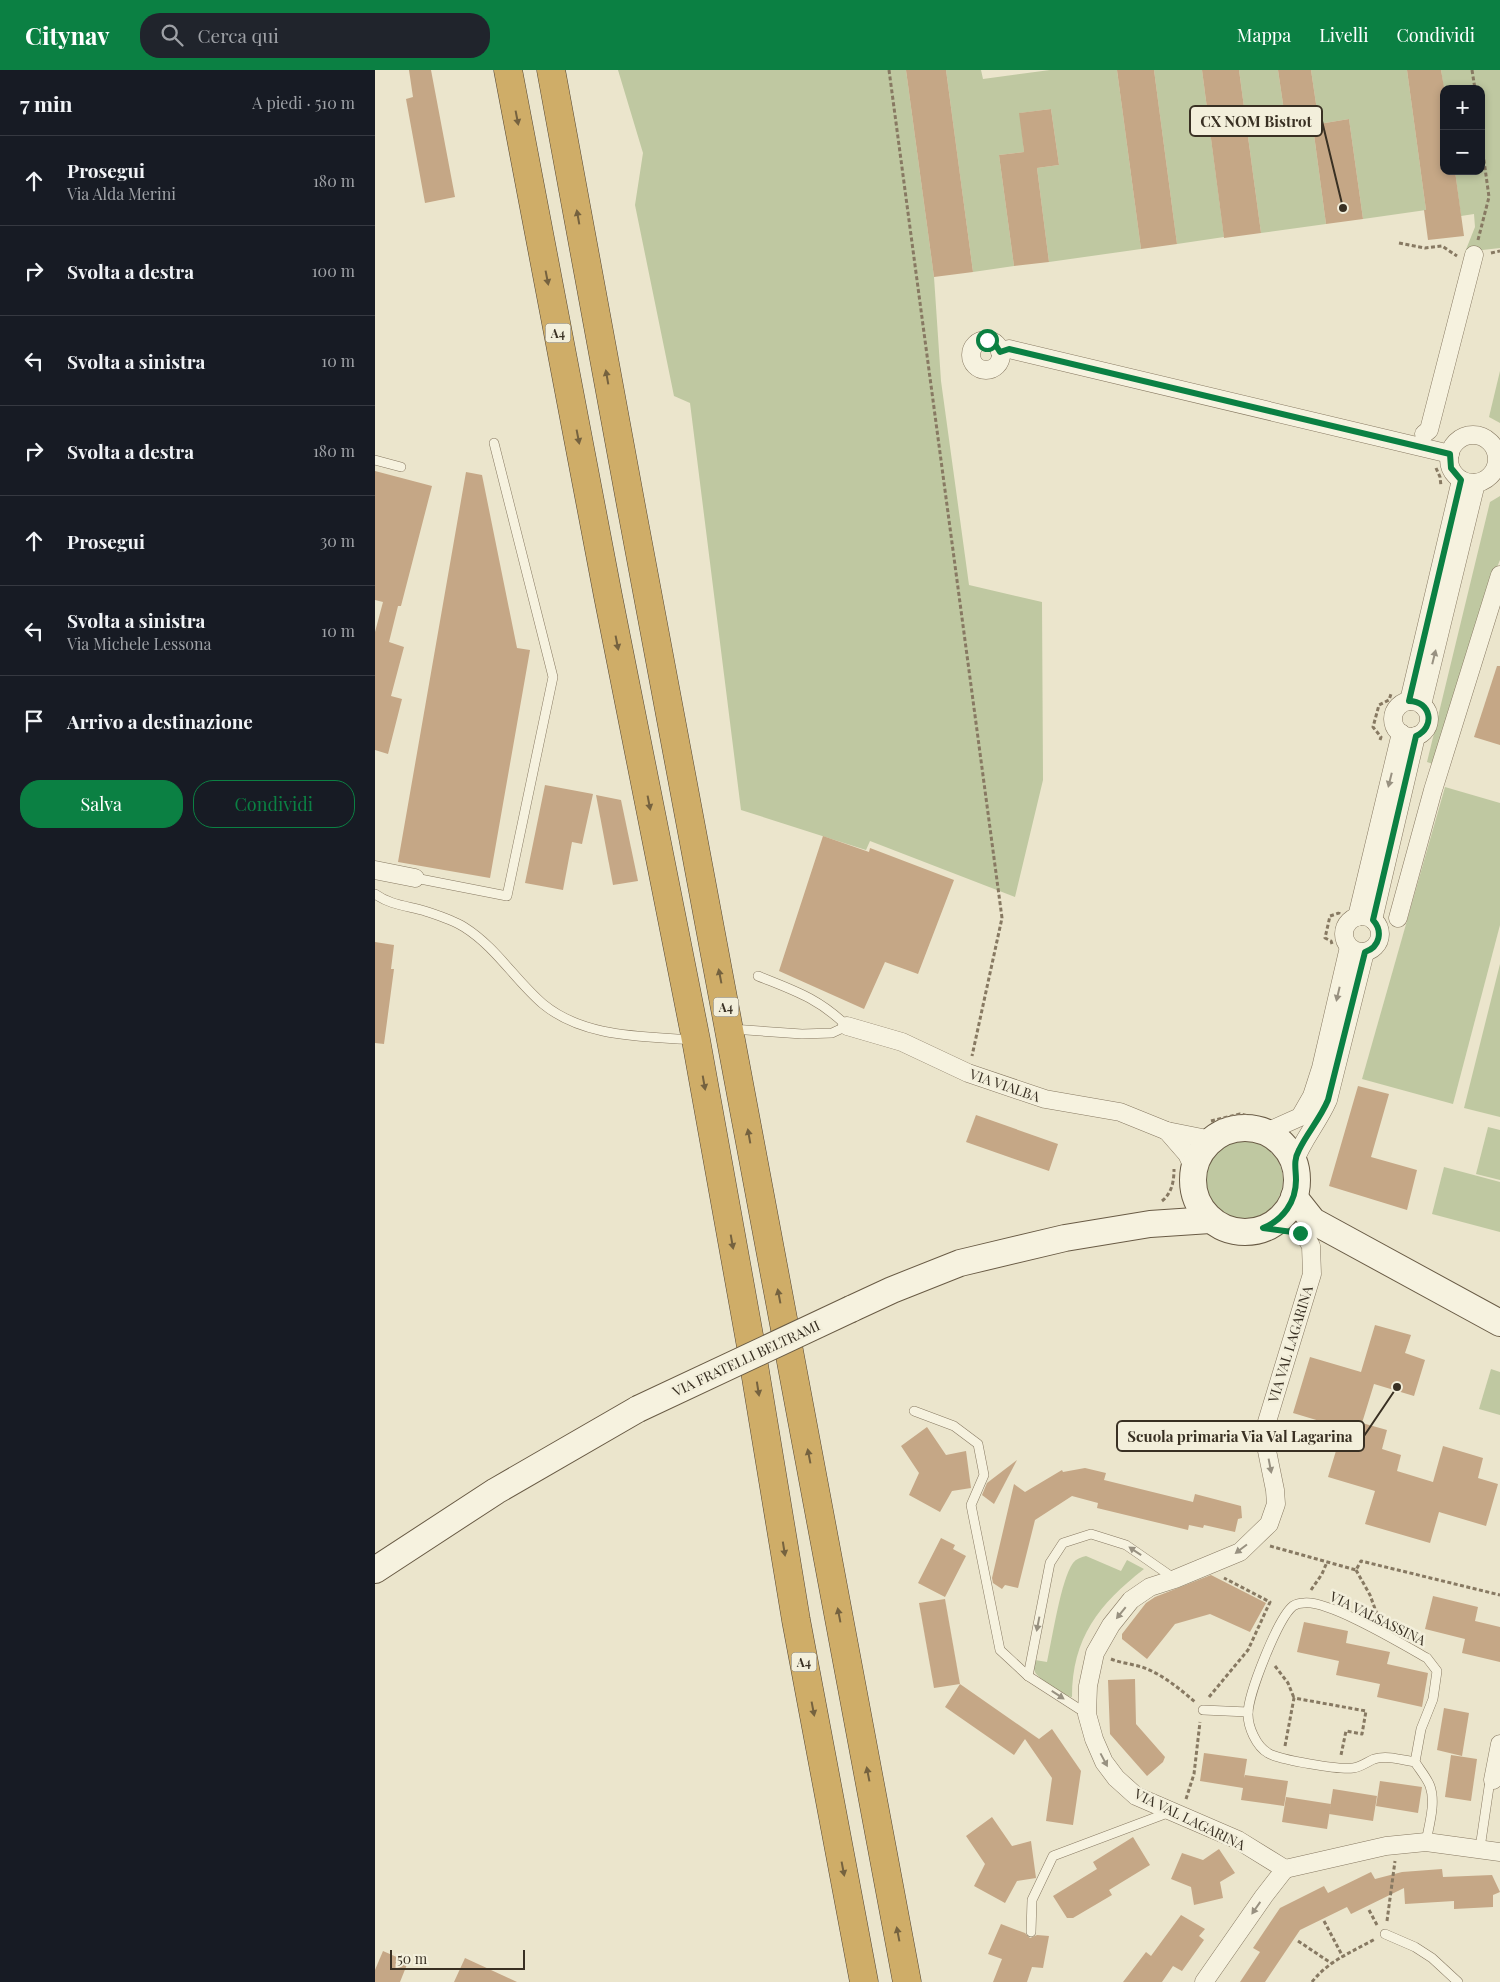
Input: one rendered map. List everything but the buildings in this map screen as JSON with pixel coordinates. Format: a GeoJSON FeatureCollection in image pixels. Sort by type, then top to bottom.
{"type":"FeatureCollection","features":[{"type":"Feature","properties":{"kind":"highway","name":"A4"},"geometry":{"type":"LineString","coordinates":[[508,70],[608,596],[696,1040],[750,1341],[796,1620],[864,1982]]}},
{"type":"Feature","properties":{"kind":"highway","name":"A4"},"geometry":{"type":"LineString","coordinates":[[551,70],[907,1982]]}},
{"type":"Feature","properties":{"kind":"street"},"geometry":{"type":"LineString","coordinates":[[1424,434],[1429,430],[1467,256]]}},
{"type":"Feature","properties":{"kind":"street"},"geometry":{"type":"LineString","coordinates":[[1000,352],[1009,349],[1450,454]]}},
{"type":"Feature","properties":{"kind":"street"},"geometry":{"type":"LineString","coordinates":[[1470,435],[1484,438],[1490,442],[1496,455],[1495,469],[1486,480],[1469,482],[1451,468],[1450,454],[1457,442],[1470,435]]}},
{"type":"Feature","properties":{"kind":"street"},"geometry":{"type":"LineString","coordinates":[[1416,703],[1469,482]]}},
{"type":"Feature","properties":{"kind":"street"},"geometry":{"type":"LineString","coordinates":[[1398,918],[1433,790],[1500,575]]}},
{"type":"Feature","properties":{"kind":"street"},"geometry":{"type":"LineString","coordinates":[[1403,703],[1416,703],[1427,711],[1429,722],[1423,732],[1409,734],[1394,724],[1395,712],[1403,703]]}},
{"type":"Feature","properties":{"kind":"street"},"geometry":{"type":"LineString","coordinates":[[1365,919],[1405,783],[1409,734]]}},
{"type":"Feature","properties":{"kind":"street"},"geometry":{"type":"LineString","coordinates":[[1365,919],[1409,734]]}},
{"type":"Feature","properties":{"kind":"street"},"geometry":{"type":"LineString","coordinates":[[1405,783],[1433,790]]}},
{"type":"Feature","properties":{"kind":"street"},"geometry":{"type":"LineString","coordinates":[[375,870],[415,878]]}},
{"type":"Feature","properties":{"kind":"street"},"geometry":{"type":"LineString","coordinates":[[1365,919],[1378,926],[1379,938],[1373,947],[1357,949],[1345,939],[1345,927],[1349,922],[1365,919]]}},
{"type":"Feature","properties":{"kind":"street"},"geometry":{"type":"LineString","coordinates":[[1258,1123],[1286,1148],[1294,1163],[1296,1181],[1294,1197],[1286,1212],[1273,1224],[1257,1231],[1240,1232],[1224,1228],[1210,1220],[1199,1204],[1187,1174],[1201,1153],[1209,1131],[1226,1132],[1258,1123],[1273,1129],[1300,1117],[1312,1096],[1357,949]]}},
{"type":"Feature","properties":{"kind":"street"},"geometry":{"type":"LineString","coordinates":[[1294,1163],[1299,1150],[1322,1114],[1328,1100],[1357,949]]}},
{"type":"Feature","properties":{"kind":"street","name":"VIA VIALBA"},"geometry":{"type":"LineString","coordinates":[[847,1026],[902,1042],[968,1073],[1045,1099],[1120,1112],[1167,1131],[1209,1131]]}},
{"type":"Feature","properties":{"kind":"street","name":"VIA VIALBA"},"geometry":{"type":"LineString","coordinates":[[1167,1131],[1187,1154],[1187,1174]]}},
{"type":"Feature","properties":{"kind":"street","name":"VIA FRATELLI BELTRAMI"},"geometry":{"type":"LineString","coordinates":[[375,1570],[496,1492],[638,1409],[892,1290],[960,1263],[1179,1208],[1186,1201],[1187,1174]]}},
{"type":"Feature","properties":{"kind":"street"},"geometry":{"type":"LineString","coordinates":[[1294,1197],[1310,1218],[1500,1323]]}},
{"type":"Feature","properties":{"kind":"street","name":"VIA FRATELLI BELTRAMI"},"geometry":{"type":"LineString","coordinates":[[1155,1213],[1210,1220]]}},
{"type":"Feature","properties":{"kind":"street"},"geometry":{"type":"LineString","coordinates":[[1263,1228],[1358,1245]]}},
{"type":"Feature","properties":{"kind":"street","name":"VIA VAL LAGARINA"},"geometry":{"type":"LineString","coordinates":[[1285,1869],[1237,1840],[1136,1796],[1116,1778],[1104,1762],[1094,1740],[1087,1714],[1088,1686],[1095,1653],[1111,1625],[1131,1600],[1150,1587],[1175,1579],[1240,1552],[1269,1524],[1275,1504],[1275,1490],[1265,1441],[1266,1425],[1312,1274],[1311,1246],[1304,1234]]}},
{"type":"Feature","properties":{"kind":"street"},"geometry":{"type":"LineString","coordinates":[[1496,1779],[1500,1744]]}},
{"type":"Feature","properties":{"kind":"street"},"geometry":{"type":"LineString","coordinates":[[1204,1982],[1285,1869],[1397,1845],[1426,1842],[1500,1852]]}},
{"type":"Feature","properties":{"kind":"lane"},"geometry":{"type":"LineString","coordinates":[[415,878],[507,896],[553,677],[494,443]]}},
{"type":"Feature","properties":{"kind":"lane"},"geometry":{"type":"LineString","coordinates":[[375,460],[401,467]]}},
{"type":"Feature","properties":{"kind":"lane"},"geometry":{"type":"LineString","coordinates":[[375,894],[403,907],[424,911],[462,926],[488,944],[543,1004],[567,1019],[586,1026],[629,1035],[696,1040]]}},
{"type":"Feature","properties":{"kind":"lane"},"geometry":{"type":"LineString","coordinates":[[730,1029],[802,1034],[832,1032],[847,1026],[830,1010],[812,998],[758,976]]}},
{"type":"Feature","properties":{"kind":"lane"},"geometry":{"type":"LineString","coordinates":[[914,1411],[954,1426],[979,1444],[984,1475],[971,1505],[1000,1650],[1028,1676],[1087,1714]]}},
{"type":"Feature","properties":{"kind":"lane"},"geometry":{"type":"LineString","coordinates":[[1028,1676],[1049,1563],[1063,1543],[1091,1534],[1126,1545],[1175,1579]]}},
{"type":"Feature","properties":{"kind":"lane","name":"VIA VALSASSINA"},"geometry":{"type":"LineString","coordinates":[[1305,1602],[1321,1604],[1333,1609],[1427,1658],[1437,1671],[1431,1706],[1421,1729],[1415,1762],[1387,1757],[1353,1768],[1339,1768],[1283,1758],[1268,1753],[1258,1744],[1249,1724],[1248,1712],[1251,1695],[1279,1625],[1287,1612],[1298,1604],[1305,1602]]}},
{"type":"Feature","properties":{"kind":"lane"},"geometry":{"type":"LineString","coordinates":[[1203,1710],[1248,1712]]}},
{"type":"Feature","properties":{"kind":"lane"},"geometry":{"type":"LineString","coordinates":[[1415,1762],[1430,1786],[1432,1794],[1432,1808],[1426,1842]]}},
{"type":"Feature","properties":{"kind":"lane"},"geometry":{"type":"LineString","coordinates":[[1480,1848],[1489,1787],[1496,1779]]}},
{"type":"Feature","properties":{"kind":"lane"},"geometry":{"type":"LineString","coordinates":[[1031,1932],[1032,1900],[1053,1856],[1175,1814]]}},
{"type":"Feature","properties":{"kind":"lane"},"geometry":{"type":"LineString","coordinates":[[1385,1934],[1415,1947],[1432,1958],[1458,1982]]}},
{"type":"Feature","properties":{"kind":"path"},"geometry":{"type":"LineString","coordinates":[[889,70],[1002,918],[968,1073]]}},
{"type":"Feature","properties":{"kind":"path"},"geometry":{"type":"LineString","coordinates":[[1472,70],[1474,85]]}},
{"type":"Feature","properties":{"kind":"path"},"geometry":{"type":"LineString","coordinates":[[1399,243],[1425,248],[1442,246],[1449,249],[1455,255],[1467,256],[1489,197],[1485,168]]}},
{"type":"Feature","properties":{"kind":"path"},"geometry":{"type":"LineString","coordinates":[[1432,465],[1437,469],[1440,477],[1439,495]]}},
{"type":"Feature","properties":{"kind":"path"},"geometry":{"type":"LineString","coordinates":[[1373,727],[1379,705],[1389,700],[1391,691]]}},
{"type":"Feature","properties":{"kind":"path"},"geometry":{"type":"LineString","coordinates":[[1325,938],[1330,916]]}},
{"type":"Feature","properties":{"kind":"path"},"geometry":{"type":"LineString","coordinates":[[1209,1131],[1240,1114],[1258,1123]]}},
{"type":"Feature","properties":{"kind":"path"},"geometry":{"type":"LineString","coordinates":[[1155,1213],[1170,1193],[1173,1182],[1187,1174]]}},
{"type":"Feature","properties":{"kind":"path"},"geometry":{"type":"LineString","coordinates":[[1257,1535],[1262,1542],[1272,1546],[1356,1570],[1370,1595],[1379,1620]]}},
{"type":"Feature","properties":{"kind":"path"},"geometry":{"type":"LineString","coordinates":[[1356,1570],[1361,1561],[1500,1595]]}},
{"type":"Feature","properties":{"kind":"path"},"geometry":{"type":"LineString","coordinates":[[1307,1596],[1322,1574],[1327,1562]]}},
{"type":"Feature","properties":{"kind":"path"},"geometry":{"type":"LineString","coordinates":[[1175,1814],[1194,1774],[1203,1710],[1212,1690],[1247,1650],[1270,1602],[1211,1572],[1206,1566]]}},
{"type":"Feature","properties":{"kind":"path"},"geometry":{"type":"LineString","coordinates":[[1095,1653],[1108,1659],[1142,1667],[1152,1672],[1177,1688],[1203,1710]]}},
{"type":"Feature","properties":{"kind":"path"},"geometry":{"type":"LineString","coordinates":[[1268,1654],[1287,1683],[1294,1698],[1283,1758]]}},
{"type":"Feature","properties":{"kind":"path"},"geometry":{"type":"LineString","coordinates":[[1294,1698],[1366,1711],[1362,1734],[1346,1731],[1339,1768]]}},
{"type":"Feature","properties":{"kind":"path"},"geometry":{"type":"LineString","coordinates":[[1312,1982],[1321,1970],[1331,1963],[1385,1934],[1397,1845]]}},
{"type":"Feature","properties":{"kind":"path"},"geometry":{"type":"LineString","coordinates":[[1324,1921],[1343,1957]]}},
{"type":"Feature","properties":{"kind":"path"},"geometry":{"type":"LineString","coordinates":[[1298,1941],[1331,1963]]}},
{"type":"Feature","properties":{"kind":"green space"},"geometry":{"type":"Polygon","coordinates":[[[618,70],[906,70],[934,277],[941,381],[969,585],[1042,602],[1043,780],[1015,897],[870,841],[866,850],[741,810],[690,403],[674,396],[635,205],[643,153],[618,70]]]}},
{"type":"Feature","properties":{"kind":"green space"},"geometry":{"type":"Polygon","coordinates":[[[946,70],[981,70],[983,79],[1050,70],[1117,70],[1141,249],[1049,262],[1037,168],[1059,165],[1051,109],[1020,113],[1024,152],[999,155],[1014,266],[973,272],[946,70]]]}},
{"type":"Feature","properties":{"kind":"green space"},"geometry":{"type":"Polygon","coordinates":[[[1154,70],[1202,70],[1224,237],[1177,244],[1154,70]]]}},
{"type":"Feature","properties":{"kind":"green space"},"geometry":{"type":"Polygon","coordinates":[[[1239,70],[1278,70],[1287,131],[1313,127],[1326,224],[1261,233],[1239,70]]]}},
{"type":"Feature","properties":{"kind":"green space"},"geometry":{"type":"Polygon","coordinates":[[[1311,70],[1407,70],[1426,210],[1363,219],[1349,119],[1319,124],[1311,70]]]}},
{"type":"Feature","properties":{"kind":"green space"},"geometry":{"type":"Polygon","coordinates":[[[1441,70],[1500,70],[1500,248],[1465,252],[1475,227],[1474,214],[1461,216],[1456,175],[1485,175],[1485,85],[1443,85],[1441,70]]]}},
{"type":"Feature","properties":{"kind":"green space"},"geometry":{"type":"Polygon","coordinates":[[[1500,371],[1500,423],[1489,417],[1500,371]]]}},
{"type":"Feature","properties":{"kind":"green space"},"geometry":{"type":"Polygon","coordinates":[[[1500,496],[1500,560],[1484,599],[1436,765],[1427,762],[1490,502],[1500,496]]]}},
{"type":"Feature","properties":{"kind":"green space"},"geometry":{"type":"Polygon","coordinates":[[[1445,787],[1500,803],[1500,925],[1453,1104],[1362,1079],[1445,787]]]}},
{"type":"Feature","properties":{"kind":"green space"},"geometry":{"type":"Polygon","coordinates":[[[1500,964],[1500,1117],[1464,1108],[1500,964]]]}},
{"type":"Feature","properties":{"kind":"green space"},"geometry":{"type":"Polygon","coordinates":[[[1488,1127],[1500,1130],[1500,1180],[1476,1174],[1488,1127]]]}},
{"type":"Feature","properties":{"kind":"green space"},"geometry":{"type":"Polygon","coordinates":[[[1244,1141],[1259,1144],[1276,1158],[1280,1165],[1283,1180],[1280,1195],[1266,1212],[1259,1216],[1244,1219],[1229,1216],[1212,1202],[1208,1195],[1205,1180],[1208,1165],[1222,1148],[1229,1144],[1244,1141]]]}},
{"type":"Feature","properties":{"kind":"green space"},"geometry":{"type":"Polygon","coordinates":[[[1444,1167],[1500,1182],[1500,1232],[1432,1214],[1444,1167]]]}},
{"type":"Feature","properties":{"kind":"green space"},"geometry":{"type":"Polygon","coordinates":[[[1491,1369],[1500,1372],[1500,1415],[1479,1409],[1491,1369]]]}},
{"type":"Feature","properties":{"kind":"green space"},"geometry":{"type":"Polygon","coordinates":[[[1086,1556],[1121,1571],[1127,1560],[1144,1569],[1114,1595],[1091,1624],[1077,1657],[1073,1676],[1072,1697],[1041,1679],[1035,1672],[1034,1666],[1035,1660],[1047,1662],[1061,1596],[1069,1571],[1076,1560],[1086,1556]]]}},
{"type":"Feature","properties":{"kind":"place","name":"CX NOM Bistrot"},"geometry":{"type":"Point","coordinates":[1343,208]}},
{"type":"Feature","properties":{"kind":"place","name":"Scuola primaria Via Val Lagarina"},"geometry":{"type":"Point","coordinates":[1397,1387]}},
{"type":"Feature","properties":{"kind":"route"},"geometry":{"type":"LineString","coordinates":[[987,340],[992,341],[999,347],[1000,352],[1009,349],[1450,454],[1449,462],[1451,468],[1454,474],[1461,480],[1409,701],[1414,701],[1424,706],[1429,716],[1429,722],[1427,728],[1416,736],[1373,920],[1378,926],[1379,938],[1377,943],[1365,952],[1328,1100],[1322,1114],[1299,1150],[1294,1163],[1296,1181],[1294,1197],[1286,1212],[1273,1224],[1263,1228],[1300,1233]]}}]}
